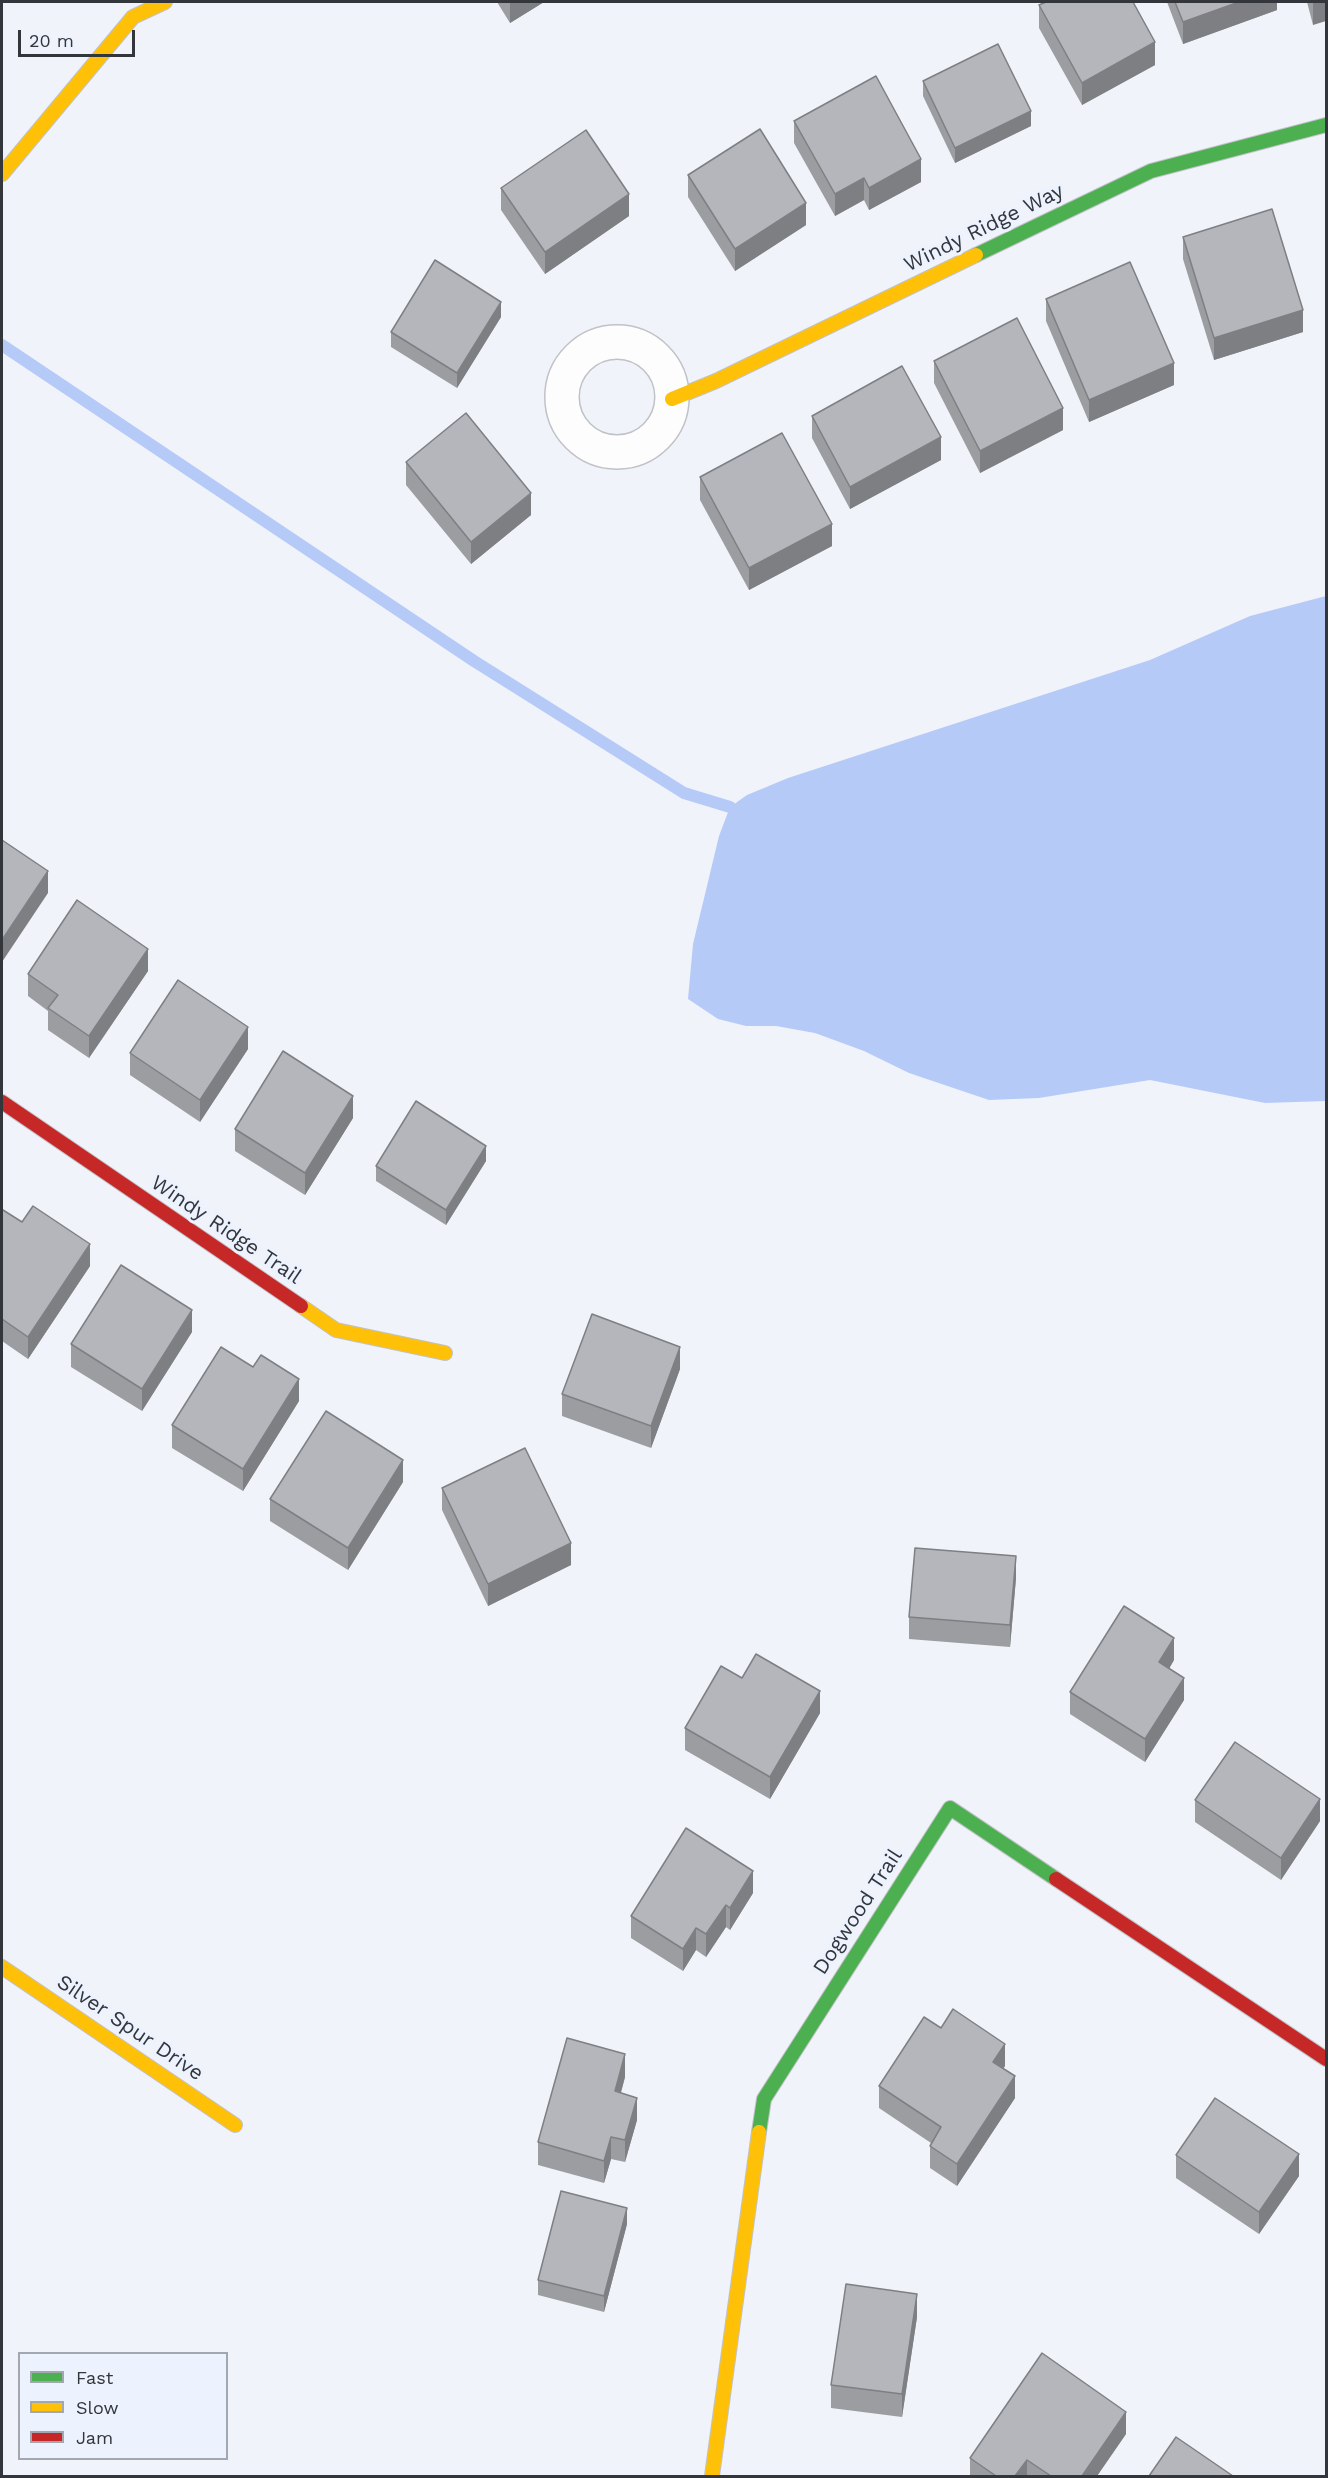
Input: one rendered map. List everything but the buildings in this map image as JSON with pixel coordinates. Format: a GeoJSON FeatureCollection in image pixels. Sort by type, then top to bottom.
{"type":"FeatureCollection","features":[{"type":"Feature","properties":{"kind":"street"},"geometry":{"type":"LineString","coordinates":[[2,174],[133,16],[165,2]]}},
{"type":"Feature","properties":{"kind":"street","name":"Windy Ridge Way"},"geometry":{"type":"LineString","coordinates":[[672,399],[716,381],[1151,171],[1326,125]]}},
{"type":"Feature","properties":{"kind":"street","name":"Windy Ridge Trail"},"geometry":{"type":"LineString","coordinates":[[2,1102],[336,1330],[445,1353]]}},
{"type":"Feature","properties":{"kind":"street","name":"Dogwood Trail"},"geometry":{"type":"LineString","coordinates":[[712,2476],[764,2098],[950,1808],[1326,2059]]}},
{"type":"Feature","properties":{"kind":"street","name":"Silver Spur Drive"},"geometry":{"type":"LineString","coordinates":[[2,1967],[235,2125]]}},
{"type":"Feature","properties":{"kind":"water"},"geometry":{"type":"Polygon","coordinates":[[[1326,596],[1326,1101],[1265,1103],[1150,1080],[1039,1098],[989,1100],[909,1073],[864,1051],[815,1033],[776,1026],[746,1026],[718,1019],[688,999],[693,944],[719,836],[730,807],[747,795],[788,778],[1150,660],[1250,616],[1326,596]]]}},
{"type":"Feature","properties":{"kind":"waterway"},"geometry":{"type":"LineString","coordinates":[[2,345],[474,661],[684,793],[730,807]]}},
{"type":"Feature","properties":{"kind":"traffic: fast"},"geometry":{"type":"LineString","coordinates":[[976,255],[1151,171],[1326,125]]}},
{"type":"Feature","properties":{"kind":"traffic: fast"},"geometry":{"type":"LineString","coordinates":[[759,2132],[764,2099],[950,1808],[1056,1879]]}},
{"type":"Feature","properties":{"kind":"traffic: slow"},"geometry":{"type":"LineString","coordinates":[[2,174],[133,17],[165,2]]}},
{"type":"Feature","properties":{"kind":"traffic: slow"},"geometry":{"type":"LineString","coordinates":[[672,399],[716,381],[976,255]]}},
{"type":"Feature","properties":{"kind":"traffic: slow"},"geometry":{"type":"LineString","coordinates":[[301,1306],[336,1330],[445,1353]]}},
{"type":"Feature","properties":{"kind":"traffic: slow"},"geometry":{"type":"LineString","coordinates":[[2,1967],[235,2125]]}},
{"type":"Feature","properties":{"kind":"traffic: slow"},"geometry":{"type":"LineString","coordinates":[[712,2476],[759,2132]]}},
{"type":"Feature","properties":{"kind":"traffic: jam"},"geometry":{"type":"LineString","coordinates":[[2,1102],[301,1306]]}},
{"type":"Feature","properties":{"kind":"traffic: jam"},"geometry":{"type":"LineString","coordinates":[[1056,1879],[1326,2059]]}}]}
